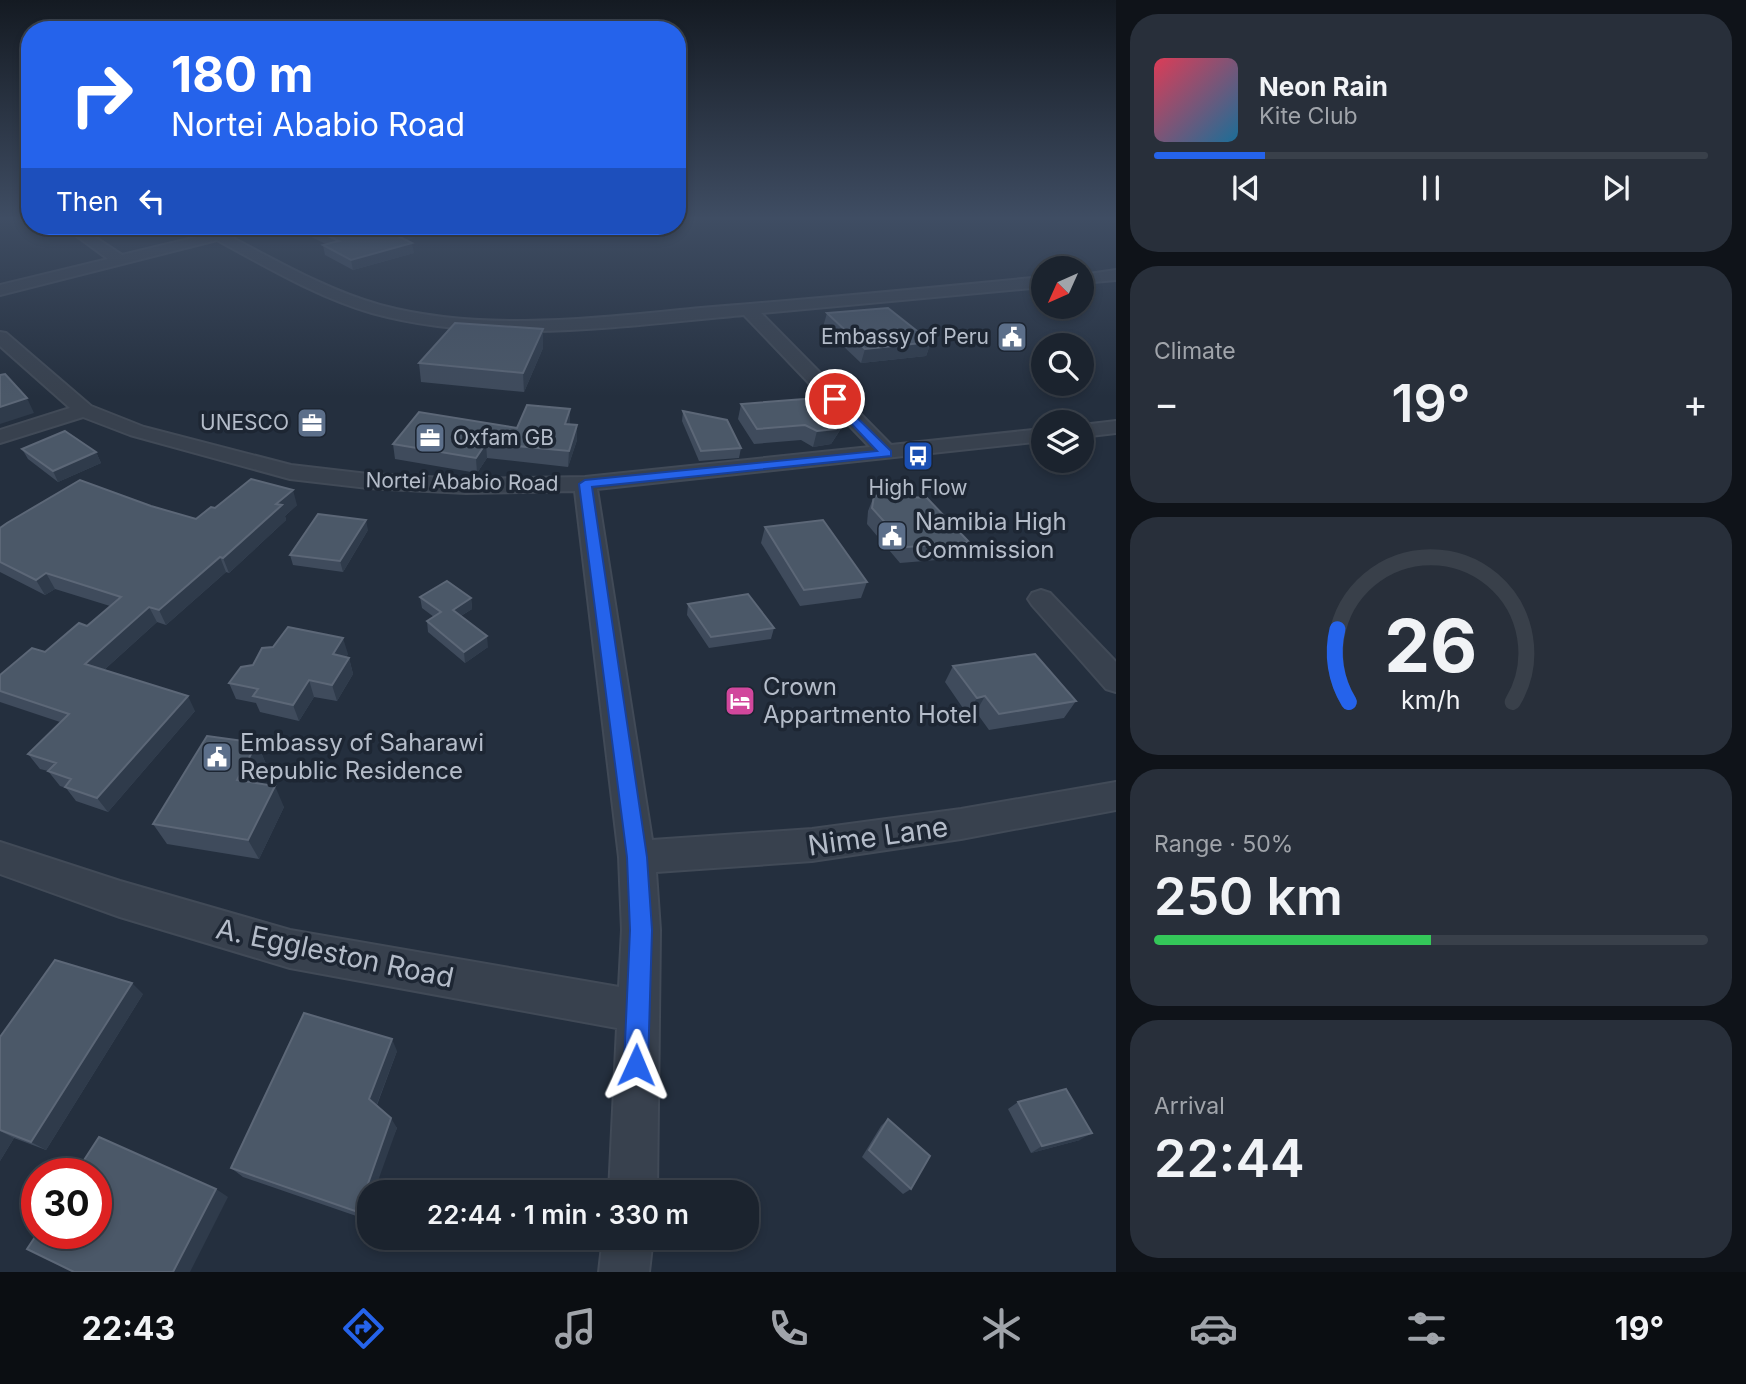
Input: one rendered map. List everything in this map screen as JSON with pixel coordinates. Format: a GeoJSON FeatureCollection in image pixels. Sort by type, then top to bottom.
{"type":"FeatureCollection","features":[{"type":"Feature","properties":{"kind":"street"},"geometry":{"type":"LineString","coordinates":[[0,290],[46,278]]}},
{"type":"Feature","properties":{"kind":"street"},"geometry":{"type":"LineString","coordinates":[[300,278],[320,289],[379,309],[492,326],[531,326],[748,309],[1031,283]]}},
{"type":"Feature","properties":{"kind":"street"},"geometry":{"type":"LineString","coordinates":[[748,309],[887,453]]}},
{"type":"Feature","properties":{"kind":"street","name":"Nortei Ababio Road"},"geometry":{"type":"LineString","coordinates":[[0,337],[84,410],[137,431],[290,472],[466,486],[585,484],[1031,436]]}},
{"type":"Feature","properties":{"kind":"street"},"geometry":{"type":"LineString","coordinates":[[0,437],[84,410]]}},
{"type":"Feature","properties":{"kind":"street"},"geometry":{"type":"LineString","coordinates":[[1094,430],[1116,427]]}},
{"type":"Feature","properties":{"kind":"street"},"geometry":{"type":"LineString","coordinates":[[585,484],[637,857],[641,930],[636,1011],[632,1180]]}},
{"type":"Feature","properties":{"kind":"street"},"geometry":{"type":"LineString","coordinates":[[1041,599],[1116,681]]}},
{"type":"Feature","properties":{"kind":"street","name":"Nime Lane"},"geometry":{"type":"LineString","coordinates":[[637,857],[812,845],[961,824],[1116,796]]}},
{"type":"Feature","properties":{"kind":"street","name":"A. Eggleston Road"},"geometry":{"type":"LineString","coordinates":[[0,858],[120,899],[290,949],[636,1011]]}},
{"type":"Feature","properties":{"kind":"street"},"geometry":{"type":"LineString","coordinates":[[624,1272],[627,1250]]}},
{"type":"Feature","properties":{"kind":"building"},"geometry":{"type":"Polygon","coordinates":[[[888,308],[931,342],[865,349],[827,313],[888,308]]]}},
{"type":"Feature","properties":{"kind":"building"},"geometry":{"type":"Polygon","coordinates":[[[455,323],[543,329],[523,373],[419,363],[455,323]]]}},
{"type":"Feature","properties":{"kind":"building"},"geometry":{"type":"Polygon","coordinates":[[[5,374],[27,398],[0,407],[0,375],[5,374]]]}},
{"type":"Feature","properties":{"kind":"building"},"geometry":{"type":"Polygon","coordinates":[[[830,397],[849,409],[836,429],[817,431],[805,425],[757,429],[741,404],[830,397]]]}},
{"type":"Feature","properties":{"kind":"building"},"geometry":{"type":"Polygon","coordinates":[[[527,405],[570,409],[565,424],[577,425],[569,451],[486,443],[476,458],[393,444],[419,412],[517,428],[527,405]]]}},
{"type":"Feature","properties":{"kind":"building"},"geometry":{"type":"Polygon","coordinates":[[[683,411],[727,420],[741,448],[701,451],[683,411]]]}},
{"type":"Feature","properties":{"kind":"building"},"geometry":{"type":"Polygon","coordinates":[[[65,431],[96,452],[53,471],[22,449],[65,431]]]}},
{"type":"Feature","properties":{"kind":"building"},"geometry":{"type":"Polygon","coordinates":[[[251,479],[293,490],[276,504],[282,505],[223,558],[220,557],[159,610],[149,607],[85,664],[188,696],[97,798],[65,787],[71,779],[48,771],[56,763],[28,754],[69,714],[0,691],[0,675],[32,648],[45,652],[79,623],[87,626],[121,597],[46,573],[36,580],[0,562],[0,528],[80,480],[196,519],[211,507],[215,508],[251,479]]]}},
{"type":"Feature","properties":{"kind":"building"},"geometry":{"type":"Polygon","coordinates":[[[903,493],[910,497],[927,498],[969,542],[907,547],[872,508],[874,496],[903,493]]]}},
{"type":"Feature","properties":{"kind":"building"},"geometry":{"type":"Polygon","coordinates":[[[318,514],[366,520],[340,561],[290,555],[318,514]]]}},
{"type":"Feature","properties":{"kind":"building"},"geometry":{"type":"Polygon","coordinates":[[[823,520],[867,582],[804,590],[765,527],[823,520]]]}},
{"type":"Feature","properties":{"kind":"building"},"geometry":{"type":"Polygon","coordinates":[[[447,581],[471,598],[453,610],[487,636],[464,652],[427,621],[441,612],[420,597],[447,581]]]}},
{"type":"Feature","properties":{"kind":"building"},"geometry":{"type":"Polygon","coordinates":[[[748,594],[774,628],[711,637],[688,604],[748,594]]]}},
{"type":"Feature","properties":{"kind":"building"},"geometry":{"type":"Polygon","coordinates":[[[288,627],[343,638],[333,654],[349,658],[332,685],[309,680],[293,705],[253,696],[258,689],[229,683],[241,667],[253,665],[262,648],[273,647],[288,627]]]}},
{"type":"Feature","properties":{"kind":"building"},"geometry":{"type":"Polygon","coordinates":[[[1035,654],[1076,701],[999,714],[985,696],[977,698],[953,666],[1035,654]]]}},
{"type":"Feature","properties":{"kind":"building"},"geometry":{"type":"Polygon","coordinates":[[[207,736],[257,743],[237,780],[275,786],[248,840],[153,824],[207,736]]]}},
{"type":"Feature","properties":{"kind":"building"},"geometry":{"type":"Polygon","coordinates":[[[55,960],[132,983],[31,1142],[0,1130],[0,1037],[55,960]]]}},
{"type":"Feature","properties":{"kind":"building"},"geometry":{"type":"Polygon","coordinates":[[[304,1013],[392,1039],[369,1099],[391,1118],[369,1180],[357,1180],[357,1212],[231,1168],[304,1013]]]}},
{"type":"Feature","properties":{"kind":"building"},"geometry":{"type":"Polygon","coordinates":[[[1066,1089],[1092,1133],[1042,1146],[1018,1102],[1066,1089]]]}},
{"type":"Feature","properties":{"kind":"building"},"geometry":{"type":"Polygon","coordinates":[[[888,1119],[930,1156],[911,1189],[869,1150],[888,1119]]]}},
{"type":"Feature","properties":{"kind":"building"},"geometry":{"type":"Polygon","coordinates":[[[99,1137],[216,1189],[173,1272],[74,1272],[27,1249],[112,1249],[112,1158],[85,1158],[99,1137]]]}},
{"type":"Feature","properties":{"kind":"place","name":"Embassy of Peru"},"geometry":{"type":"Point","coordinates":[1012,337]}},
{"type":"Feature","properties":{"kind":"place","name":"UNESCO"},"geometry":{"type":"Point","coordinates":[312,423]}},
{"type":"Feature","properties":{"kind":"place","name":"Oxfam GB"},"geometry":{"type":"Point","coordinates":[430,438]}},
{"type":"Feature","properties":{"kind":"place","name":"High Flow"},"geometry":{"type":"Point","coordinates":[918,456]}},
{"type":"Feature","properties":{"kind":"place","name":"Namibia High Commission"},"geometry":{"type":"Point","coordinates":[892,536]}},
{"type":"Feature","properties":{"kind":"place","name":"Crown Appartmento Hotel"},"geometry":{"type":"Point","coordinates":[740,701]}},
{"type":"Feature","properties":{"kind":"place","name":"Embassy of Saharawi Republic Residence"},"geometry":{"type":"Point","coordinates":[217,757]}},
{"type":"Feature","properties":{"kind":"route"},"geometry":{"type":"LineString","coordinates":[[636,1065],[641,930],[637,857],[585,484],[887,453],[835,399]]}}]}
